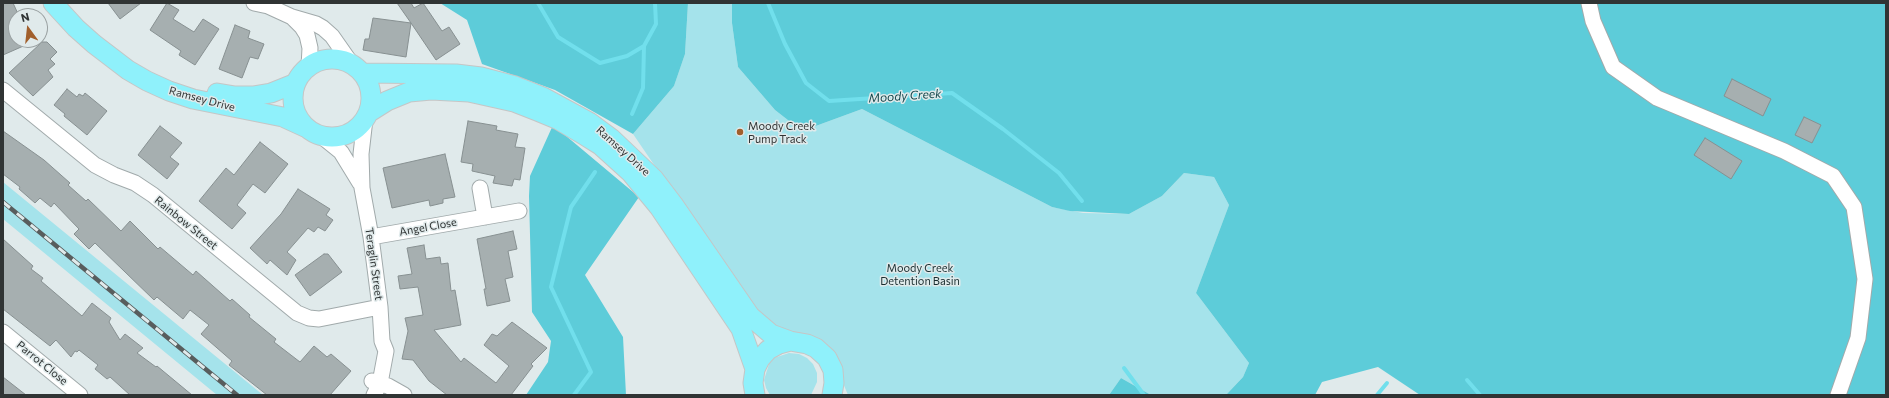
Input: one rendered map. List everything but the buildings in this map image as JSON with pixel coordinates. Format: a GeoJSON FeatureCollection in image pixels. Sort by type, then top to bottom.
{"type":"FeatureCollection","features":[{"type":"Feature","properties":{"kind":"main road","name":"Ramsey Drive"},"geometry":{"type":"LineString","coordinates":[[53,3],[76,28],[94,44],[122,66],[147,81],[169,91],[193,99],[283,117],[313,132]]}},
{"type":"Feature","properties":{"kind":"main road","name":"Ramsey Drive"},"geometry":{"type":"LineString","coordinates":[[70,3],[86,21],[122,51],[144,66],[188,86],[235,96],[253,96],[271,92],[296,83]]}},
{"type":"Feature","properties":{"kind":"main road"},"geometry":{"type":"LineString","coordinates":[[331,60],[342,61],[357,69],[370,92],[371,103],[366,116],[358,127],[350,133],[330,137],[313,132],[299,118],[294,107],[293,95],[296,83],[302,74],[309,67],[319,62],[331,60]]}},
{"type":"Feature","properties":{"kind":"main road","name":"Ramsey Drive"},"geometry":{"type":"LineString","coordinates":[[357,69],[481,77],[515,86],[544,97],[589,122],[612,138],[654,179],[673,204],[750,316],[771,334],[790,341],[804,342],[812,346],[826,358],[833,370],[835,391]]}},
{"type":"Feature","properties":{"kind":"main road","name":"Ramsey Drive"},"geometry":{"type":"LineString","coordinates":[[366,116],[387,101],[409,92],[431,90],[469,92],[514,102],[559,120],[584,135],[615,158],[643,187],[659,207],[741,329],[755,369]]}},
{"type":"Feature","properties":{"kind":"main road"},"geometry":{"type":"LineString","coordinates":[[755,395],[753,383],[755,369],[760,359],[768,350],[779,344],[790,341]]}},
{"type":"Feature","properties":{"kind":"street"},"geometry":{"type":"LineString","coordinates":[[254,3],[268,6],[292,17],[316,24],[332,36],[357,69]]}},
{"type":"Feature","properties":{"kind":"street"},"geometry":{"type":"LineString","coordinates":[[1589,3],[1593,20],[1613,67],[1657,98],[1784,151],[1833,176],[1854,207],[1865,279],[1858,338],[1838,395]]}},
{"type":"Feature","properties":{"kind":"street"},"geometry":{"type":"LineString","coordinates":[[292,17],[302,27],[307,35],[310,48],[309,67]]}},
{"type":"Feature","properties":{"kind":"street","name":"Rainbow Street"},"geometry":{"type":"LineString","coordinates":[[3,90],[95,165],[114,175],[135,183],[148,191],[297,312],[309,318],[320,319],[380,307]]}},
{"type":"Feature","properties":{"kind":"street","name":"Teraglin Street"},"geometry":{"type":"LineString","coordinates":[[362,395],[375,386],[386,351],[382,341],[380,307],[371,237],[362,188],[361,154],[366,116]]}},
{"type":"Feature","properties":{"kind":"street","name":"Teraglin Street"},"geometry":{"type":"LineString","coordinates":[[313,132],[341,152],[362,188]]}},
{"type":"Feature","properties":{"kind":"street"},"geometry":{"type":"LineString","coordinates":[[480,188],[485,217]]}},
{"type":"Feature","properties":{"kind":"street","name":"Angel Close"},"geometry":{"type":"LineString","coordinates":[[371,237],[518,211]]}},
{"type":"Feature","properties":{"kind":"street","name":"Parrot Close"},"geometry":{"type":"LineString","coordinates":[[3,332],[80,395]]}},
{"type":"Feature","properties":{"kind":"street"},"geometry":{"type":"LineString","coordinates":[[375,386],[398,391],[404,395]]}},
{"type":"Feature","properties":{"kind":"green space","name":"Moody Creek Detention Basin"},"geometry":{"type":"Polygon","coordinates":[[[688,3],[732,3],[732,23],[738,67],[775,110],[802,131],[862,109],[1052,207],[1083,213],[1129,214],[1162,196],[1184,173],[1214,177],[1229,205],[1196,293],[1249,363],[1243,377],[1226,395],[1151,395],[1121,378],[1109,395],[848,395],[840,376],[766,323],[711,248],[633,134],[674,86],[685,54],[688,3]]]}},
{"type":"Feature","properties":{"kind":"green space"},"geometry":{"type":"Polygon","coordinates":[[[3,182],[263,395],[217,395],[3,219],[3,182]]]}},
{"type":"Feature","properties":{"kind":"green space"},"geometry":{"type":"Polygon","coordinates":[[[789,353],[799,354],[807,358],[813,364],[817,373],[817,382],[811,395],[770,395],[766,388],[764,380],[769,364],[774,358],[789,353]]]}},
{"type":"Feature","properties":{"kind":"shaded area"},"geometry":{"type":"Polygon","coordinates":[[[440,3],[688,3],[685,54],[674,86],[633,134],[555,90],[482,64],[467,20],[440,3]]]}},
{"type":"Feature","properties":{"kind":"shaded area"},"geometry":{"type":"Polygon","coordinates":[[[732,3],[1886,3],[1886,395],[1420,395],[1378,367],[1322,382],[1315,395],[1226,395],[1243,377],[1249,363],[1196,293],[1229,205],[1214,177],[1184,173],[1162,196],[1129,214],[1070,211],[1052,207],[862,109],[802,131],[775,110],[738,67],[732,23],[732,3]]]}},
{"type":"Feature","properties":{"kind":"shaded area"},"geometry":{"type":"Polygon","coordinates":[[[553,125],[639,197],[585,275],[623,337],[626,395],[526,395],[548,362],[551,341],[532,312],[529,196],[530,176],[553,125]]]}},
{"type":"Feature","properties":{"kind":"shaded area"},"geometry":{"type":"Polygon","coordinates":[[[1121,378],[1151,395],[1109,395],[1121,378]]]}},
{"type":"Feature","properties":{"kind":"waterway","name":"Moody Creek"},"geometry":{"type":"LineString","coordinates":[[538,3],[558,37],[600,63],[627,56],[644,46],[656,24],[655,3]]}},
{"type":"Feature","properties":{"kind":"waterway","name":"Moody Creek"},"geometry":{"type":"LineString","coordinates":[[768,3],[785,44],[806,83],[829,101],[952,93],[1003,129],[1059,173],[1082,201]]}},
{"type":"Feature","properties":{"kind":"waterway"},"geometry":{"type":"LineString","coordinates":[[632,114],[643,88],[644,46]]}},
{"type":"Feature","properties":{"kind":"waterway"},"geometry":{"type":"LineString","coordinates":[[574,395],[591,372],[551,287],[571,207],[595,172]]}},
{"type":"Feature","properties":{"kind":"waterway","name":"Moody Creek"},"geometry":{"type":"LineString","coordinates":[[1124,368],[1144,395]]}},
{"type":"Feature","properties":{"kind":"waterway","name":"Moody Creek"},"geometry":{"type":"LineString","coordinates":[[1467,380],[1480,395]]}},
{"type":"Feature","properties":{"kind":"waterway","name":"Moody Creek"},"geometry":{"type":"LineString","coordinates":[[1377,395],[1387,383]]}},
{"type":"Feature","properties":{"kind":"railway"},"geometry":{"type":"LineString","coordinates":[[3,202],[237,395]]}},
{"type":"Feature","properties":{"kind":"place","name":"Moody Creek Pump Track"},"geometry":{"type":"Point","coordinates":[740,132]}}]}
